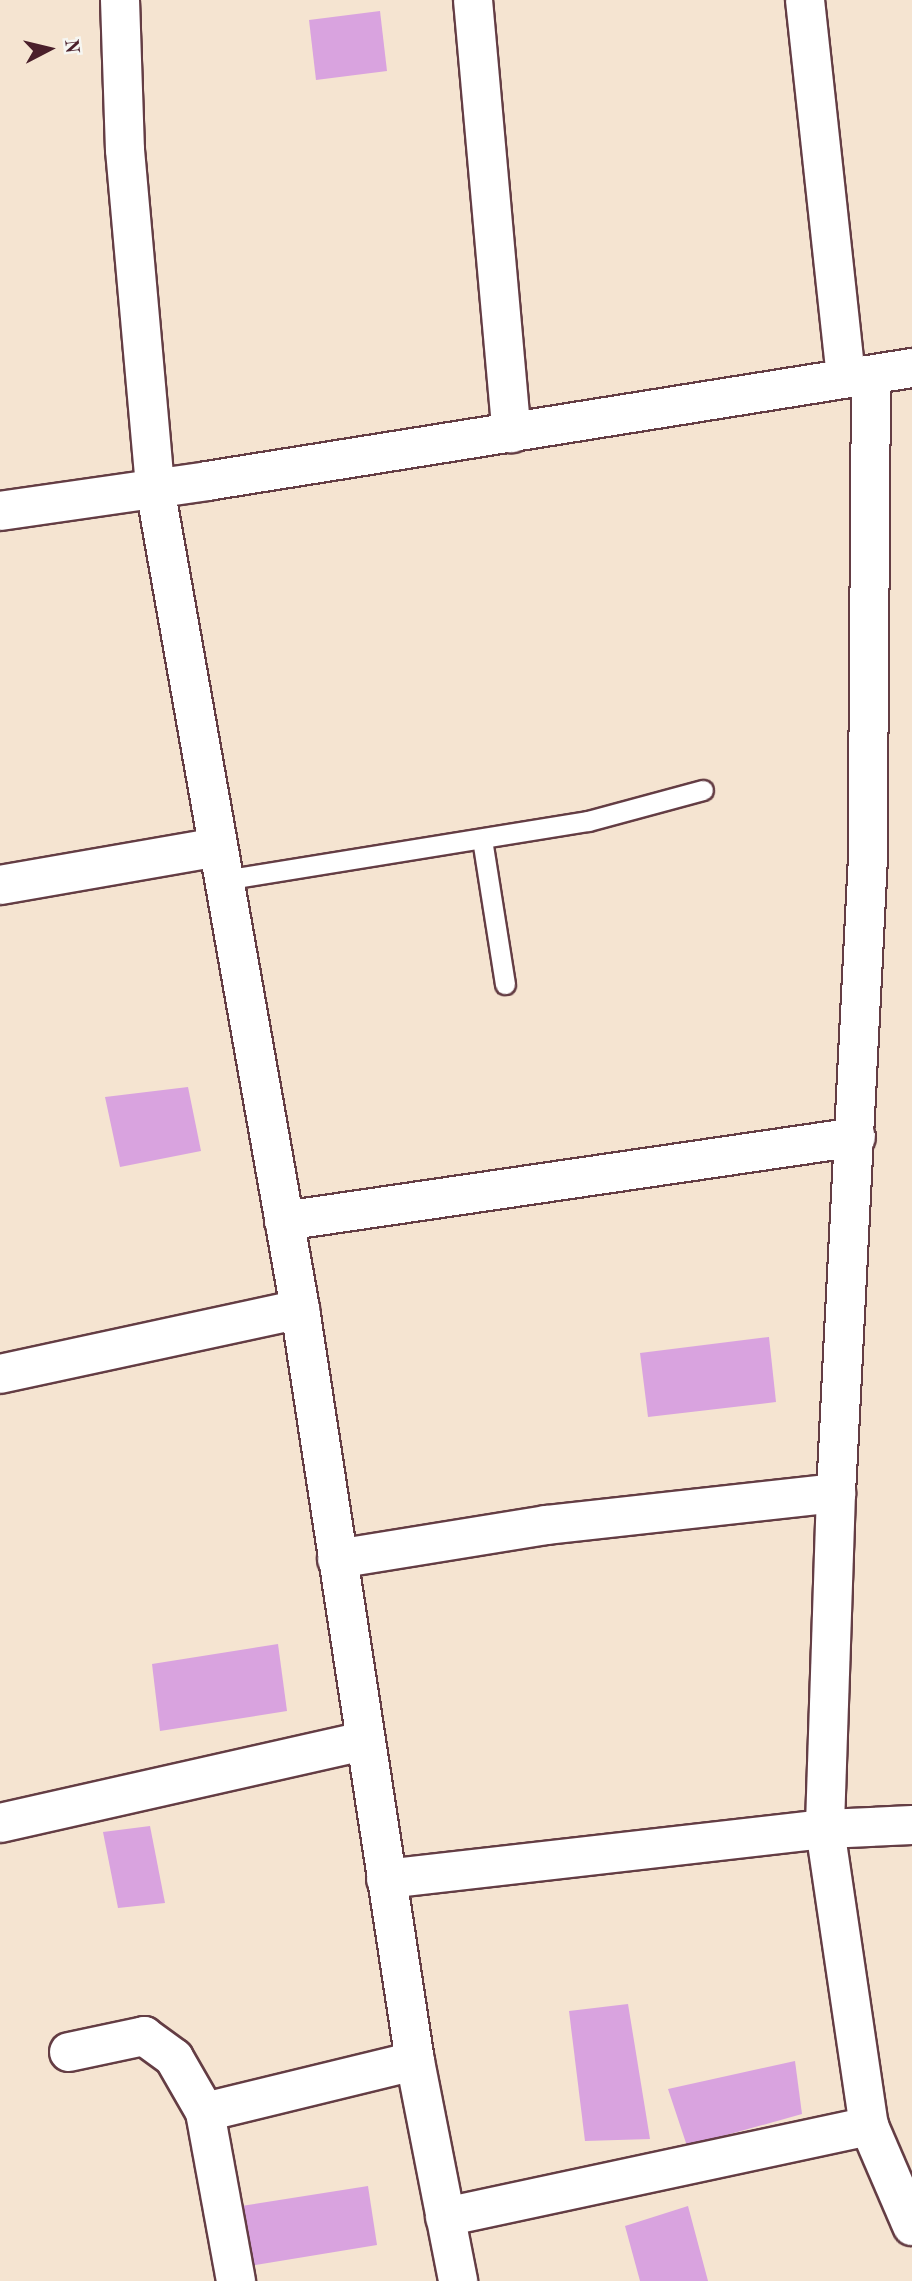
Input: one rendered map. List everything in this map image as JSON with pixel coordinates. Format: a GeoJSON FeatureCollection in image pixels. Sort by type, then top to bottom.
{"type":"FeatureCollection","features":[{"type":"Feature","properties":{"kind":"street"},"geometry":{"type":"LineString","coordinates":[[120,0],[125,150],[155,488],[300,1309],[415,2061],[458,2281]]}},
{"type":"Feature","properties":{"kind":"street"},"geometry":{"type":"LineString","coordinates":[[473,0],[512,433]]}},
{"type":"Feature","properties":{"kind":"street"},"geometry":{"type":"LineString","coordinates":[[806,0],[859,377],[868,857],[836,1493],[825,1829],[869,2126],[912,2226]]}},
{"type":"Feature","properties":{"kind":"street"},"geometry":{"type":"LineString","coordinates":[[0,511],[512,433],[912,368]]}},
{"type":"Feature","properties":{"kind":"street"},"geometry":{"type":"LineString","coordinates":[[0,885],[220,863]]}},
{"type":"Feature","properties":{"kind":"street"},"geometry":{"type":"LineString","coordinates":[[285,1221],[856,1136]]}},
{"type":"Feature","properties":{"kind":"street"},"geometry":{"type":"LineString","coordinates":[[0,1374],[300,1309]]}},
{"type":"Feature","properties":{"kind":"street"},"geometry":{"type":"LineString","coordinates":[[337,1559],[547,1525],[836,1493]]}},
{"type":"Feature","properties":{"kind":"street"},"geometry":{"type":"LineString","coordinates":[[0,1823],[364,1741]]}},
{"type":"Feature","properties":{"kind":"street"},"geometry":{"type":"LineString","coordinates":[[386,1879],[825,1829],[912,1825]]}},
{"type":"Feature","properties":{"kind":"street"},"geometry":{"type":"LineString","coordinates":[[69,2052],[144,2036],[174,2059],[205,2112],[236,2281]]}},
{"type":"Feature","properties":{"kind":"street"},"geometry":{"type":"LineString","coordinates":[[205,2112],[415,2061]]}},
{"type":"Feature","properties":{"kind":"street"},"geometry":{"type":"LineString","coordinates":[[445,2217],[869,2126]]}},
{"type":"Feature","properties":{"kind":"lane"},"geometry":{"type":"LineString","coordinates":[[220,863],[482,839],[588,821],[703,790]]}},
{"type":"Feature","properties":{"kind":"lane"},"geometry":{"type":"LineString","coordinates":[[482,839],[505,984]]}},
{"type":"Feature","properties":{"kind":"building"},"geometry":{"type":"Polygon","coordinates":[[[380,11],[387,71],[316,80],[309,20],[380,11]]]}},
{"type":"Feature","properties":{"kind":"building"},"geometry":{"type":"Polygon","coordinates":[[[188,1087],[201,1151],[120,1167],[105,1097],[188,1087]]]}},
{"type":"Feature","properties":{"kind":"building"},"geometry":{"type":"Polygon","coordinates":[[[769,1337],[776,1402],[648,1417],[640,1353],[769,1337]]]}},
{"type":"Feature","properties":{"kind":"building"},"geometry":{"type":"Polygon","coordinates":[[[278,1644],[287,1711],[160,1731],[152,1664],[278,1644]]]}},
{"type":"Feature","properties":{"kind":"building"},"geometry":{"type":"Polygon","coordinates":[[[150,1826],[165,1903],[118,1908],[103,1832],[150,1826]]]}},
{"type":"Feature","properties":{"kind":"building"},"geometry":{"type":"Polygon","coordinates":[[[628,2004],[650,2139],[585,2141],[569,2011],[628,2004]]]}},
{"type":"Feature","properties":{"kind":"building"},"geometry":{"type":"Polygon","coordinates":[[[795,2061],[802,2114],[687,2146],[668,2089],[795,2061]]]}},
{"type":"Feature","properties":{"kind":"building"},"geometry":{"type":"Polygon","coordinates":[[[368,2186],[377,2245],[244,2267],[235,2207],[368,2186]]]}},
{"type":"Feature","properties":{"kind":"building"},"geometry":{"type":"Polygon","coordinates":[[[688,2206],[708,2281],[640,2281],[625,2226],[688,2206]]]}}]}
